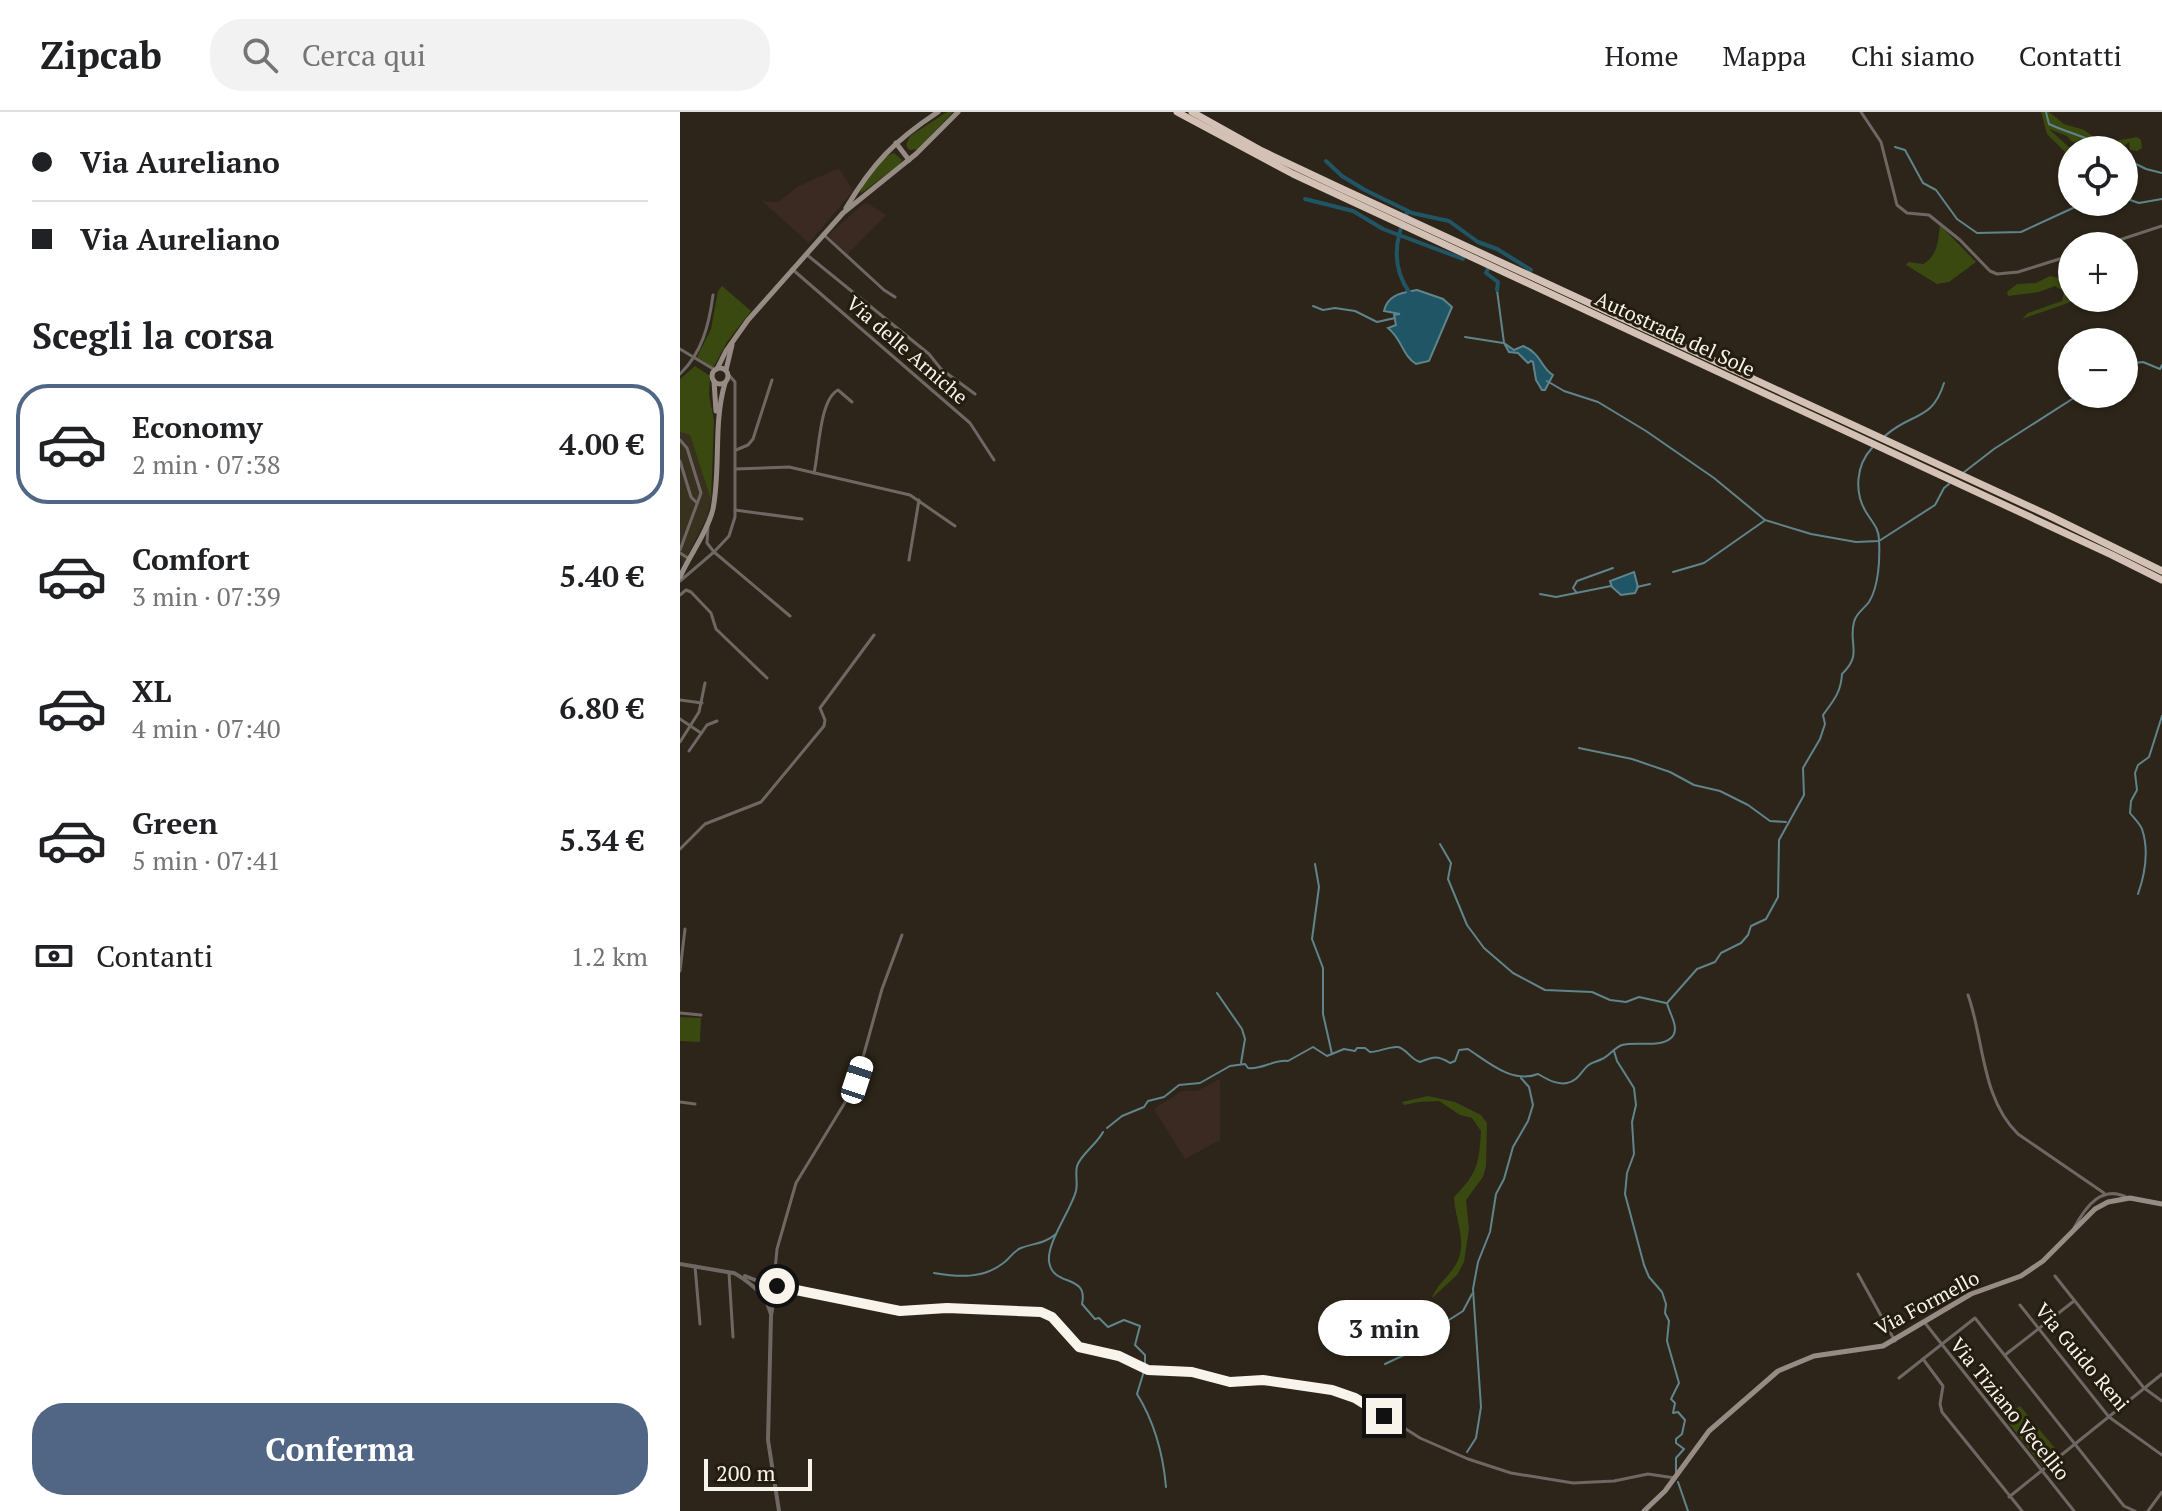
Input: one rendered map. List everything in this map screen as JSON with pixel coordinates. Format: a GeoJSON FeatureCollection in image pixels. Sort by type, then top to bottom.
{"type":"FeatureCollection","features":[{"type":"Feature","properties":{"kind":"highway","name":"Autostrada del Sole"},"geometry":{"type":"LineString","coordinates":[[1177,112],[1307,181],[1806,408]]}},
{"type":"Feature","properties":{"kind":"highway","name":"Autostrada del Sole"},"geometry":{"type":"LineString","coordinates":[[1192,112],[1325,181],[1806,408],[2162,571]]}},
{"type":"Feature","properties":{"kind":"highway","name":"Autostrada del Sole"},"geometry":{"type":"LineString","coordinates":[[2114,551],[2162,580]]}},
{"type":"Feature","properties":{"kind":"main road"},"geometry":{"type":"LineString","coordinates":[[843,213],[865,178],[896,143],[938,112]]}},
{"type":"Feature","properties":{"kind":"main road"},"geometry":{"type":"LineString","coordinates":[[680,579],[708,523],[714,499],[715,374],[733,340],[843,213],[909,160],[958,112]]}},
{"type":"Feature","properties":{"kind":"main road"},"geometry":{"type":"LineString","coordinates":[[896,143],[909,160]]}},
{"type":"Feature","properties":{"kind":"main road"},"geometry":{"type":"LineString","coordinates":[[717,420],[733,340]]}},
{"type":"Feature","properties":{"kind":"main road"},"geometry":{"type":"LineString","coordinates":[[715,374],[727,371]]}},
{"type":"Feature","properties":{"kind":"main road"},"geometry":{"type":"LineString","coordinates":[[715,374],[719,384],[725,385]]}},
{"type":"Feature","properties":{"kind":"main road"},"geometry":{"type":"LineString","coordinates":[[2128,1198],[2162,1204]]}},
{"type":"Feature","properties":{"kind":"main road","name":"Via Formello"},"geometry":{"type":"LineString","coordinates":[[1644,1511],[1675,1478],[1709,1431],[1778,1371],[1807,1358],[1874,1349],[1895,1341],[1971,1294],[2025,1274],[2046,1259],[2100,1206],[2128,1198]]}},
{"type":"Feature","properties":{"kind":"street"},"geometry":{"type":"LineString","coordinates":[[1861,112],[1881,142],[1897,205],[1907,213],[1929,215],[1997,274],[2018,272],[2058,259]]}},
{"type":"Feature","properties":{"kind":"street"},"geometry":{"type":"LineString","coordinates":[[2138,234],[2162,226]]}},
{"type":"Feature","properties":{"kind":"street"},"geometry":{"type":"LineString","coordinates":[[823,234],[895,297]]}},
{"type":"Feature","properties":{"kind":"street"},"geometry":{"type":"LineString","coordinates":[[806,254],[929,354],[941,369],[975,394]]}},
{"type":"Feature","properties":{"kind":"street","name":"Via delle Arniche"},"geometry":{"type":"LineString","coordinates":[[792,269],[971,424],[994,460]]}},
{"type":"Feature","properties":{"kind":"street"},"geometry":{"type":"LineString","coordinates":[[680,374],[693,359],[706,331],[713,295]]}},
{"type":"Feature","properties":{"kind":"street"},"geometry":{"type":"LineString","coordinates":[[680,349],[715,374]]}},
{"type":"Feature","properties":{"kind":"street"},"geometry":{"type":"LineString","coordinates":[[680,579],[714,552],[731,532],[735,510],[735,385],[727,371]]}},
{"type":"Feature","properties":{"kind":"street"},"geometry":{"type":"LineString","coordinates":[[736,450],[748,445],[754,438],[772,380]]}},
{"type":"Feature","properties":{"kind":"street"},"geometry":{"type":"LineString","coordinates":[[725,385],[735,385]]}},
{"type":"Feature","properties":{"kind":"street"},"geometry":{"type":"LineString","coordinates":[[814,473],[821,423],[831,395],[838,390],[852,402]]}},
{"type":"Feature","properties":{"kind":"street"},"geometry":{"type":"LineString","coordinates":[[680,440],[687,448],[701,491],[680,553],[684,568]]}},
{"type":"Feature","properties":{"kind":"street"},"geometry":{"type":"LineString","coordinates":[[680,461],[691,497],[696,502]]}},
{"type":"Feature","properties":{"kind":"street"},"geometry":{"type":"LineString","coordinates":[[735,469],[781,466],[910,495],[955,526]]}},
{"type":"Feature","properties":{"kind":"street"},"geometry":{"type":"LineString","coordinates":[[909,560],[919,500]]}},
{"type":"Feature","properties":{"kind":"street"},"geometry":{"type":"LineString","coordinates":[[735,510],[802,519]]}},
{"type":"Feature","properties":{"kind":"street"},"geometry":{"type":"LineString","coordinates":[[708,523],[707,543],[714,552],[790,616]]}},
{"type":"Feature","properties":{"kind":"street"},"geometry":{"type":"LineString","coordinates":[[680,553],[685,558],[691,556]]}},
{"type":"Feature","properties":{"kind":"street"},"geometry":{"type":"LineString","coordinates":[[680,595],[686,590],[691,591],[711,613],[716,629],[767,678]]}},
{"type":"Feature","properties":{"kind":"street"},"geometry":{"type":"LineString","coordinates":[[680,849],[705,824],[755,806],[763,800],[824,726],[820,708],[874,635]]}},
{"type":"Feature","properties":{"kind":"street"},"geometry":{"type":"LineString","coordinates":[[680,742],[702,703],[705,683]]}},
{"type":"Feature","properties":{"kind":"street"},"geometry":{"type":"LineString","coordinates":[[680,700],[702,703]]}},
{"type":"Feature","properties":{"kind":"street"},"geometry":{"type":"LineString","coordinates":[[680,719],[701,733]]}},
{"type":"Feature","properties":{"kind":"street"},"geometry":{"type":"LineString","coordinates":[[689,751],[709,723],[717,721]]}},
{"type":"Feature","properties":{"kind":"street"},"geometry":{"type":"LineString","coordinates":[[680,971],[685,929]]}},
{"type":"Feature","properties":{"kind":"street"},"geometry":{"type":"LineString","coordinates":[[763,1295],[765,1282],[776,1261],[798,1178],[856,1083],[882,989],[902,935]]}},
{"type":"Feature","properties":{"kind":"street"},"geometry":{"type":"LineString","coordinates":[[1968,995],[1986,1070],[2007,1123],[2018,1134],[2104,1193],[2128,1198]]}},
{"type":"Feature","properties":{"kind":"street"},"geometry":{"type":"LineString","coordinates":[[680,1013],[701,1015]]}},
{"type":"Feature","properties":{"kind":"street"},"geometry":{"type":"LineString","coordinates":[[680,1102],[695,1104]]}},
{"type":"Feature","properties":{"kind":"street"},"geometry":{"type":"LineString","coordinates":[[2073,1232],[2090,1204],[2104,1193]]}},
{"type":"Feature","properties":{"kind":"street"},"geometry":{"type":"LineString","coordinates":[[776,1261],[771,1316],[768,1440],[779,1511]]}},
{"type":"Feature","properties":{"kind":"street"},"geometry":{"type":"LineString","coordinates":[[680,1264],[731,1272],[796,1290],[900,1311],[947,1308],[1041,1312],[1052,1317],[1081,1349],[1119,1356],[1150,1371],[1192,1372],[1228,1381],[1263,1380],[1343,1393],[1365,1403],[1417,1437],[1504,1471],[1573,1483],[1614,1481],[1655,1474],[1675,1478]]}},
{"type":"Feature","properties":{"kind":"street"},"geometry":{"type":"LineString","coordinates":[[695,1266],[700,1324]]}},
{"type":"Feature","properties":{"kind":"street"},"geometry":{"type":"LineString","coordinates":[[731,1272],[755,1285],[763,1295],[771,1316]]}},
{"type":"Feature","properties":{"kind":"street"},"geometry":{"type":"LineString","coordinates":[[731,1272],[733,1337]]}},
{"type":"Feature","properties":{"kind":"street"},"geometry":{"type":"LineString","coordinates":[[1858,1274],[1895,1341]]}},
{"type":"Feature","properties":{"kind":"street"},"geometry":{"type":"LineString","coordinates":[[2055,1276],[2144,1388],[2162,1401]]}},
{"type":"Feature","properties":{"kind":"street"},"geometry":{"type":"LineString","coordinates":[[763,1295],[775,1296],[796,1290]]}},
{"type":"Feature","properties":{"kind":"street"},"geometry":{"type":"LineString","coordinates":[[2005,1355],[2074,1301]]}},
{"type":"Feature","properties":{"kind":"street","name":"Via Guido Reni"},"geometry":{"type":"LineString","coordinates":[[2020,1305],[2109,1417],[2162,1455]]}},
{"type":"Feature","properties":{"kind":"street"},"geometry":{"type":"LineString","coordinates":[[1899,1378],[1975,1318],[2124,1506],[2135,1511]]}},
{"type":"Feature","properties":{"kind":"street","name":"Via Tiziano Vecellio"},"geometry":{"type":"LineString","coordinates":[[1925,1323],[2074,1511]]}},
{"type":"Feature","properties":{"kind":"street"},"geometry":{"type":"LineString","coordinates":[[1923,1359],[1943,1386],[1942,1412],[2022,1511]]}},
{"type":"Feature","properties":{"kind":"street"},"geometry":{"type":"LineString","coordinates":[[2009,1497],[2162,1374]]}},
{"type":"Feature","properties":{"kind":"street"},"geometry":{"type":"LineString","coordinates":[[2148,1511],[2162,1492]]}},
{"type":"Feature","properties":{"kind":"shaded area"},"geometry":{"type":"Polygon","coordinates":[[[839,168],[853,191],[809,243],[762,201],[778,202],[799,186],[839,168]]]}},
{"type":"Feature","properties":{"kind":"shaded area"},"geometry":{"type":"Polygon","coordinates":[[[867,203],[886,215],[847,255],[828,235],[867,203]]]}},
{"type":"Feature","properties":{"kind":"shaded area"},"geometry":{"type":"Polygon","coordinates":[[[680,432],[690,435],[711,500],[707,517],[683,564],[680,554],[680,432]]]}},
{"type":"Feature","properties":{"kind":"shaded area"},"geometry":{"type":"Polygon","coordinates":[[[1220,1079],[1220,1140],[1185,1159],[1154,1109],[1182,1091],[1197,1091],[1220,1079]]]}},
{"type":"Feature","properties":{"kind":"green space"},"geometry":{"type":"Polygon","coordinates":[[[947,112],[953,112],[918,149],[909,150],[906,145],[910,136],[947,112]]]}},
{"type":"Feature","properties":{"kind":"green space"},"geometry":{"type":"Polygon","coordinates":[[[2041,112],[2049,112],[2064,124],[2092,136],[2067,136],[2049,129],[2058,137],[2058,145],[2047,134],[2041,112]]]}},
{"type":"Feature","properties":{"kind":"green space"},"geometry":{"type":"Polygon","coordinates":[[[894,153],[902,160],[899,165],[860,194],[873,170],[894,153]]]}},
{"type":"Feature","properties":{"kind":"green space"},"geometry":{"type":"Polygon","coordinates":[[[1940,225],[1976,262],[1949,282],[1937,284],[1906,265],[1908,262],[1923,264],[1932,257],[1940,225]]]}},
{"type":"Feature","properties":{"kind":"green space"},"geometry":{"type":"Polygon","coordinates":[[[2050,276],[2058,278],[2058,288],[2055,286],[2039,292],[2008,296],[2007,292],[2017,284],[2036,283],[2050,276]]]}},
{"type":"Feature","properties":{"kind":"green space"},"geometry":{"type":"Polygon","coordinates":[[[722,286],[751,311],[727,342],[713,368],[697,357],[711,329],[718,291],[722,286]]]}},
{"type":"Feature","properties":{"kind":"green space"},"geometry":{"type":"Polygon","coordinates":[[[2058,302],[2058,307],[2022,319],[2028,313],[2058,302]]]}},
{"type":"Feature","properties":{"kind":"green space"},"geometry":{"type":"Polygon","coordinates":[[[695,366],[710,376],[709,395],[714,420],[711,500],[690,435],[680,432],[680,379],[695,366]]]}},
{"type":"Feature","properties":{"kind":"green space"},"geometry":{"type":"Polygon","coordinates":[[[680,1017],[701,1018],[700,1042],[680,1041],[680,1017]]]}},
{"type":"Feature","properties":{"kind":"green space"},"geometry":{"type":"Polygon","coordinates":[[[1428,1096],[1455,1102],[1481,1115],[1487,1123],[1483,1177],[1466,1200],[1469,1229],[1464,1262],[1457,1275],[1432,1298],[1459,1257],[1461,1240],[1454,1197],[1476,1167],[1481,1131],[1472,1118],[1460,1115],[1439,1101],[1404,1105],[1402,1102],[1428,1096]]]}},
{"type":"Feature","properties":{"kind":"green space"},"geometry":{"type":"Polygon","coordinates":[[[2020,1406],[2059,1453],[2042,1466],[2004,1417],[2020,1406]]]}},
{"type":"Feature","properties":{"kind":"water"},"geometry":{"type":"Polygon","coordinates":[[[1417,290],[1443,299],[1452,307],[1429,361],[1416,364],[1388,328],[1396,325],[1394,315],[1400,314],[1384,311],[1392,298],[1417,290]]]}},
{"type":"Feature","properties":{"kind":"water"},"geometry":{"type":"Polygon","coordinates":[[[1504,343],[1514,350],[1523,346],[1537,356],[1553,375],[1545,390],[1536,380],[1533,362],[1528,363],[1518,353],[1509,352],[1504,343]]]}},
{"type":"Feature","properties":{"kind":"water"},"geometry":{"type":"Polygon","coordinates":[[[1634,572],[1638,587],[1635,593],[1621,595],[1612,587],[1610,581],[1634,572]]]}},
{"type":"Feature","properties":{"kind":"waterway"},"geometry":{"type":"LineString","coordinates":[[2046,112],[2049,124],[2080,136]]}},
{"type":"Feature","properties":{"kind":"waterway"},"geometry":{"type":"LineString","coordinates":[[1895,147],[1905,150],[1923,183],[1936,190],[1957,219],[1977,233],[2021,232],[2058,215]]}},
{"type":"Feature","properties":{"kind":"waterway"},"geometry":{"type":"LineString","coordinates":[[1326,161],[1342,176],[1365,190],[1412,213],[1449,221],[1478,242],[1497,249],[1531,270]]}},
{"type":"Feature","properties":{"kind":"waterway"},"geometry":{"type":"LineString","coordinates":[[2138,165],[2162,173]]}},
{"type":"Feature","properties":{"kind":"waterway"},"geometry":{"type":"LineString","coordinates":[[1305,199],[1353,211],[1383,229],[1463,259]]}},
{"type":"Feature","properties":{"kind":"waterway"},"geometry":{"type":"LineString","coordinates":[[2138,203],[2162,199]]}},
{"type":"Feature","properties":{"kind":"waterway"},"geometry":{"type":"LineString","coordinates":[[1408,211],[1400,231],[1397,262],[1409,292]]}},
{"type":"Feature","properties":{"kind":"waterway"},"geometry":{"type":"LineString","coordinates":[[1489,266],[1486,273],[1498,282],[1497,290]]}},
{"type":"Feature","properties":{"kind":"waterway"},"geometry":{"type":"LineString","coordinates":[[1497,290],[1504,343]]}},
{"type":"Feature","properties":{"kind":"waterway"},"geometry":{"type":"LineString","coordinates":[[1313,306],[1323,310],[1355,311],[1377,322],[1395,318]]}},
{"type":"Feature","properties":{"kind":"waterway"},"geometry":{"type":"LineString","coordinates":[[1465,337],[1503,343]]}},
{"type":"Feature","properties":{"kind":"waterway"},"geometry":{"type":"LineString","coordinates":[[2138,363],[2160,369],[2162,365]]}},
{"type":"Feature","properties":{"kind":"waterway"},"geometry":{"type":"LineString","coordinates":[[1547,381],[1564,391],[1598,402],[1646,431],[1714,478],[1765,520],[1811,534],[1856,542],[1879,541],[1935,505],[1949,484]]}},
{"type":"Feature","properties":{"kind":"waterway"},"geometry":{"type":"LineString","coordinates":[[1885,436],[1927,411],[1944,383]]}},
{"type":"Feature","properties":{"kind":"waterway"},"geometry":{"type":"LineString","coordinates":[[1963,473],[2058,408]]}},
{"type":"Feature","properties":{"kind":"waterway"},"geometry":{"type":"LineString","coordinates":[[1107,1128],[1122,1116],[1144,1107],[1148,1101],[1164,1097],[1179,1085],[1200,1083],[1230,1066],[1245,1064],[1253,1068],[1288,1061],[1313,1047],[1327,1056],[1344,1049],[1355,1051],[1365,1048],[1370,1052],[1398,1047],[1420,1062],[1435,1058],[1450,1063],[1455,1061],[1459,1050],[1468,1049],[1510,1074],[1538,1074],[1563,1083],[1575,1080],[1590,1064],[1605,1058],[1622,1045],[1661,1043],[1671,1038],[1675,1026],[1667,1003],[1697,969],[1715,962],[1721,953],[1741,943],[1751,926],[1766,919],[1778,897],[1779,840],[1804,795],[1803,768],[1820,739],[1825,724],[1823,715],[1836,696],[1842,674],[1852,661],[1854,622],[1869,602],[1877,580],[1879,536],[1862,504],[1858,487],[1860,470],[1872,448]]}},
{"type":"Feature","properties":{"kind":"waterway"},"geometry":{"type":"LineString","coordinates":[[1673,572],[1704,563],[1764,521]]}},
{"type":"Feature","properties":{"kind":"waterway"},"geometry":{"type":"LineString","coordinates":[[1577,593],[1573,588],[1577,581],[1613,568]]}},
{"type":"Feature","properties":{"kind":"waterway"},"geometry":{"type":"LineString","coordinates":[[1637,587],[1650,584]]}},
{"type":"Feature","properties":{"kind":"waterway"},"geometry":{"type":"LineString","coordinates":[[1540,594],[1556,597],[1611,586]]}},
{"type":"Feature","properties":{"kind":"waterway"},"geometry":{"type":"LineString","coordinates":[[2138,894],[2146,854],[2142,829],[2130,813],[2131,801],[2137,790],[2135,773],[2138,765],[2149,757],[2162,716]]}},
{"type":"Feature","properties":{"kind":"waterway"},"geometry":{"type":"LineString","coordinates":[[1579,748],[1632,759],[1670,772],[1694,785],[1720,791],[1748,805],[1770,821],[1786,822]]}},
{"type":"Feature","properties":{"kind":"waterway"},"geometry":{"type":"LineString","coordinates":[[1440,844],[1451,863],[1448,879],[1467,925],[1484,948],[1513,973],[1545,990],[1592,992],[1610,1000],[1626,1002],[1639,997],[1666,1003]]}},
{"type":"Feature","properties":{"kind":"waterway"},"geometry":{"type":"LineString","coordinates":[[1315,864],[1319,887],[1312,939],[1323,968],[1323,1014],[1332,1054]]}},
{"type":"Feature","properties":{"kind":"waterway"},"geometry":{"type":"LineString","coordinates":[[1217,993],[1242,1029],[1245,1039],[1241,1063]]}},
{"type":"Feature","properties":{"kind":"waterway"},"geometry":{"type":"LineString","coordinates":[[1614,1051],[1634,1088],[1636,1105],[1632,1122],[1634,1154],[1627,1173],[1625,1194],[1644,1265],[1649,1277],[1662,1292],[1666,1304],[1665,1313],[1669,1321],[1667,1341],[1679,1383],[1671,1399],[1675,1403],[1673,1413],[1678,1412],[1685,1420],[1682,1434],[1676,1439],[1676,1443],[1684,1449],[1676,1458],[1676,1474]]}},
{"type":"Feature","properties":{"kind":"waterway"},"geometry":{"type":"LineString","coordinates":[[1467,1452],[1476,1438],[1481,1407],[1473,1289],[1478,1262],[1490,1232],[1496,1194],[1533,1105],[1529,1087],[1521,1078]]}},
{"type":"Feature","properties":{"kind":"waterway"},"geometry":{"type":"LineString","coordinates":[[1103,1132],[1077,1166],[1076,1191],[1052,1245],[1049,1261],[1056,1275],[1080,1288],[1082,1304],[1095,1319],[1099,1318],[1108,1327],[1124,1320],[1140,1326],[1135,1345],[1145,1355],[1145,1367]]}},
{"type":"Feature","properties":{"kind":"waterway"},"geometry":{"type":"LineString","coordinates":[[934,1273],[961,1276],[986,1272],[1018,1249],[1043,1242],[1056,1234]]}},
{"type":"Feature","properties":{"kind":"waterway"},"geometry":{"type":"LineString","coordinates":[[1385,1364],[1421,1347],[1463,1311],[1472,1294]]}},
{"type":"Feature","properties":{"kind":"waterway"},"geometry":{"type":"LineString","coordinates":[[1144,1371],[1137,1394],[1157,1439],[1166,1487]]}},
{"type":"Feature","properties":{"kind":"waterway"},"geometry":{"type":"LineString","coordinates":[[1678,1482],[1688,1511]]}},
{"type":"Feature","properties":{"kind":"route"},"geometry":{"type":"LineString","coordinates":[[777,1286],[775,1296],[796,1290],[900,1311],[947,1308],[1047,1313],[1079,1347],[1119,1356],[1148,1370],[1192,1372],[1230,1382],[1263,1380],[1332,1390],[1355,1398],[1384,1416]]}}]}
